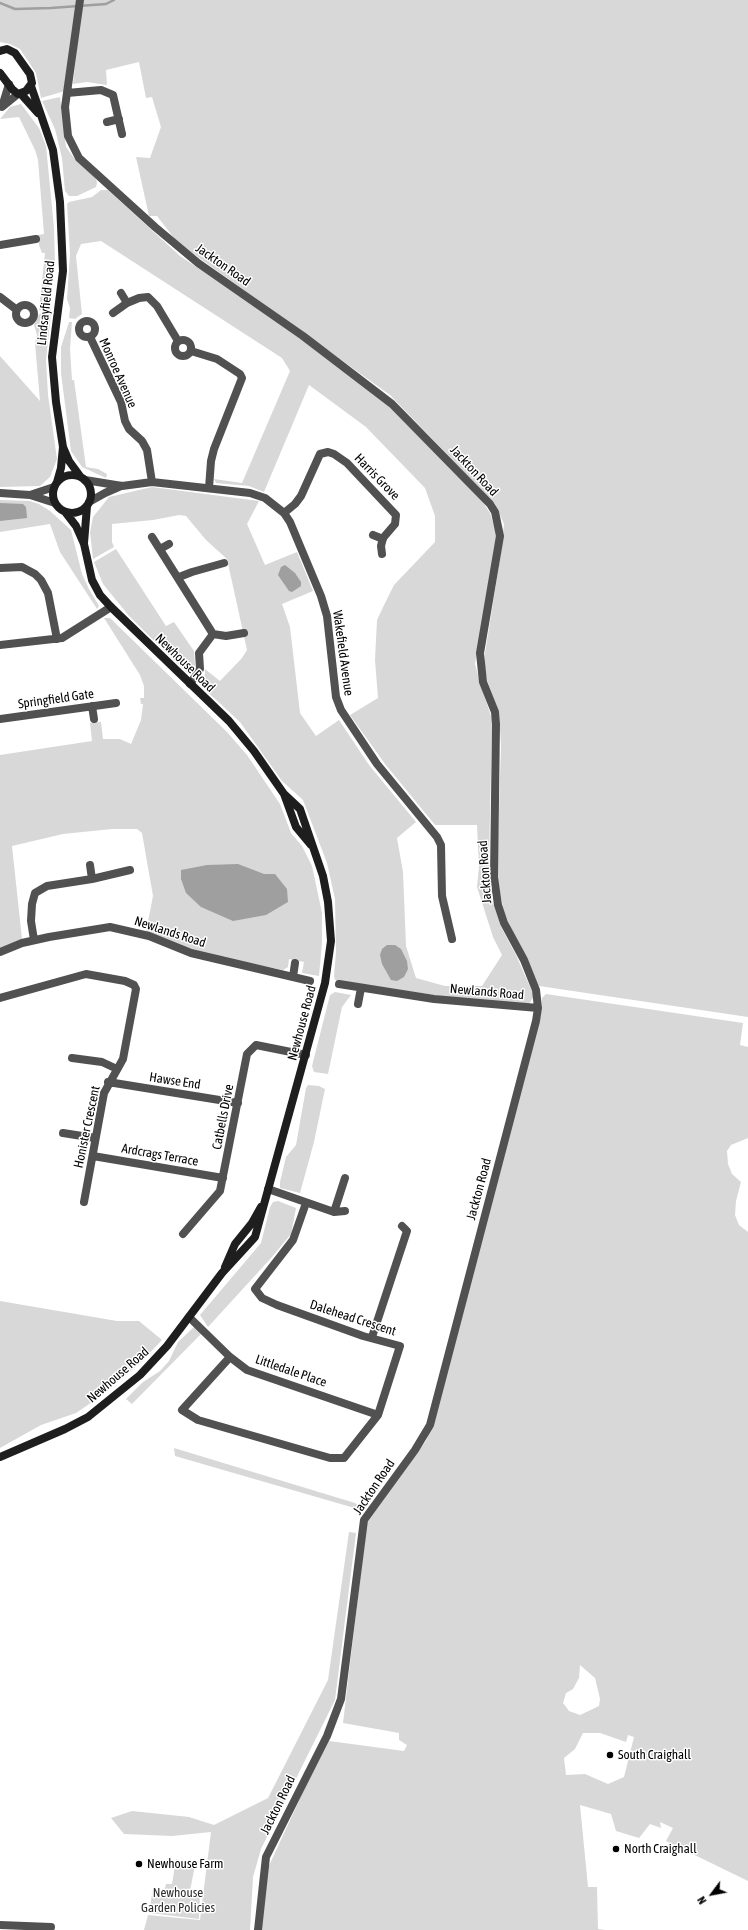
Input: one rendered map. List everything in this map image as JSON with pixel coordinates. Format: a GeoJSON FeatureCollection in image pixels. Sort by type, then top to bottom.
{"type":"FeatureCollection","features":[{"type":"Feature","properties":{"kind":"street","name":"Jackton Road"},"geometry":{"type":"LineString","coordinates":[[80,0],[65,107],[68,136],[75,152],[84,164],[198,263],[303,336],[392,404],[484,497],[495,512],[500,536],[480,653],[483,682],[495,712],[496,724],[494,877],[498,905],[504,923],[524,960],[536,990],[538,1008],[532,1040],[466,1280],[448,1358],[430,1425],[364,1520],[341,1699],[327,1736],[266,1857],[258,1930]]}},
{"type":"Feature","properties":{"kind":"street","name":"Lindsayfield Road"},"geometry":{"type":"LineString","coordinates":[[0,51],[7,50],[15,53],[32,78],[31,86],[53,150],[60,202],[63,271],[52,357],[56,402],[63,447],[61,468],[55,484]]}},
{"type":"Feature","properties":{"kind":"street","name":"Lindsayfield Road"},"geometry":{"type":"LineString","coordinates":[[0,73],[41,117]]}},
{"type":"Feature","properties":{"kind":"street"},"geometry":{"type":"LineString","coordinates":[[1,108],[9,84]]}},
{"type":"Feature","properties":{"kind":"street"},"geometry":{"type":"LineString","coordinates":[[1,108],[31,86]]}},
{"type":"Feature","properties":{"kind":"street"},"geometry":{"type":"LineString","coordinates":[[67,93],[100,90],[111,93],[115,98],[122,134]]}},
{"type":"Feature","properties":{"kind":"street"},"geometry":{"type":"LineString","coordinates":[[107,122],[119,119]]}},
{"type":"Feature","properties":{"kind":"street"},"geometry":{"type":"LineString","coordinates":[[0,245],[36,239]]}},
{"type":"Feature","properties":{"kind":"street"},"geometry":{"type":"LineString","coordinates":[[121,293],[127,303]]}},
{"type":"Feature","properties":{"kind":"street"},"geometry":{"type":"LineString","coordinates":[[0,296],[17,310]]}},
{"type":"Feature","properties":{"kind":"street"},"geometry":{"type":"LineString","coordinates":[[113,313],[127,303],[142,297],[148,297],[157,306],[178,341]]}},
{"type":"Feature","properties":{"kind":"street","name":"Monroe Avenue"},"geometry":{"type":"LineString","coordinates":[[90,337],[121,402],[129,429],[142,441],[147,450],[152,482]]}},
{"type":"Feature","properties":{"kind":"street"},"geometry":{"type":"LineString","coordinates":[[178,341],[184,340],[188,342],[191,346],[191,352]]}},
{"type":"Feature","properties":{"kind":"street"},"geometry":{"type":"LineString","coordinates":[[178,341],[174,348],[179,356],[184,357],[191,352]]}},
{"type":"Feature","properties":{"kind":"street"},"geometry":{"type":"LineString","coordinates":[[191,352],[217,359],[240,374],[242,378],[241,384],[214,449],[211,461],[209,488]]}},
{"type":"Feature","properties":{"kind":"street","name":"Lindsayfield Road"},"geometry":{"type":"LineString","coordinates":[[63,447],[69,461],[83,478]]}},
{"type":"Feature","properties":{"kind":"street","name":"Harris Grove"},"geometry":{"type":"LineString","coordinates":[[284,513],[295,504],[301,496],[320,454],[328,452],[347,463],[393,511],[396,518],[395,524],[383,539]]}},
{"type":"Feature","properties":{"kind":"street"},"geometry":{"type":"LineString","coordinates":[[30,495],[55,484],[65,476],[75,475],[83,478],[91,491],[88,504],[83,510],[75,514],[66,513],[55,503],[52,495],[55,484]]}},
{"type":"Feature","properties":{"kind":"street","name":"Wakefield Avenue"},"geometry":{"type":"LineString","coordinates":[[83,478],[122,486]]}},
{"type":"Feature","properties":{"kind":"street","name":"Wakefield Avenue"},"geometry":{"type":"LineString","coordinates":[[88,504],[105,493],[122,486],[152,482],[250,493],[265,498],[284,513],[290,522],[321,596],[327,616],[336,696],[341,710],[377,764],[437,837],[441,845],[443,907],[452,939]]}},
{"type":"Feature","properties":{"kind":"street"},"geometry":{"type":"LineString","coordinates":[[0,493],[30,495],[55,503]]}},
{"type":"Feature","properties":{"kind":"street","name":"Newhouse Road"},"geometry":{"type":"LineString","coordinates":[[84,544],[88,504]]}},
{"type":"Feature","properties":{"kind":"street","name":"Newhouse Road"},"geometry":{"type":"LineString","coordinates":[[0,1457],[65,1429],[88,1417],[155,1361],[222,1273],[255,1237],[325,984],[331,941],[328,902],[323,876],[300,809],[284,794],[254,751],[229,721],[100,595],[92,580],[84,544],[76,526],[66,513]]}},
{"type":"Feature","properties":{"kind":"street"},"geometry":{"type":"LineString","coordinates":[[372,535],[383,539],[381,546],[382,554]]}},
{"type":"Feature","properties":{"kind":"street"},"geometry":{"type":"LineString","coordinates":[[152,537],[213,634],[226,636],[244,633]]}},
{"type":"Feature","properties":{"kind":"street"},"geometry":{"type":"LineString","coordinates":[[160,550],[169,544]]}},
{"type":"Feature","properties":{"kind":"street"},"geometry":{"type":"LineString","coordinates":[[179,578],[192,572],[224,563]]}},
{"type":"Feature","properties":{"kind":"street"},"geometry":{"type":"LineString","coordinates":[[0,568],[22,567],[35,574],[41,580],[48,593],[57,639]]}},
{"type":"Feature","properties":{"kind":"street"},"geometry":{"type":"LineString","coordinates":[[0,644],[57,639],[66,636],[111,607]]}},
{"type":"Feature","properties":{"kind":"street"},"geometry":{"type":"LineString","coordinates":[[190,684],[200,669],[199,653],[213,634]]}},
{"type":"Feature","properties":{"kind":"street","name":"Springfield Gate"},"geometry":{"type":"LineString","coordinates":[[0,719],[116,703]]}},
{"type":"Feature","properties":{"kind":"street"},"geometry":{"type":"LineString","coordinates":[[92,706],[94,719]]}},
{"type":"Feature","properties":{"kind":"street"},"geometry":{"type":"LineString","coordinates":[[90,865],[92,879]]}},
{"type":"Feature","properties":{"kind":"street"},"geometry":{"type":"LineString","coordinates":[[34,940],[31,921],[32,904],[35,893],[48,886],[92,879],[130,870]]}},
{"type":"Feature","properties":{"kind":"street","name":"Newlands Road"},"geometry":{"type":"LineString","coordinates":[[0,952],[34,940],[110,927],[149,936],[191,953],[310,981]]}},
{"type":"Feature","properties":{"kind":"street"},"geometry":{"type":"LineString","coordinates":[[293,977],[295,963]]}},
{"type":"Feature","properties":{"kind":"street","name":"Honister Crescent"},"geometry":{"type":"LineString","coordinates":[[0,998],[86,974],[131,983],[136,989],[123,1059],[108,1082],[104,1093],[84,1202]]}},
{"type":"Feature","properties":{"kind":"street","name":"Newlands Road"},"geometry":{"type":"LineString","coordinates":[[339,984],[434,999],[538,1008]]}},
{"type":"Feature","properties":{"kind":"street"},"geometry":{"type":"LineString","coordinates":[[358,1004],[361,988]]}},
{"type":"Feature","properties":{"kind":"street","name":"Catbells Drive"},"geometry":{"type":"LineString","coordinates":[[183,1234],[220,1191],[247,1054],[256,1045],[306,1055]]}},
{"type":"Feature","properties":{"kind":"street"},"geometry":{"type":"LineString","coordinates":[[72,1058],[102,1062],[117,1069]]}},
{"type":"Feature","properties":{"kind":"street","name":"Hawse End"},"geometry":{"type":"LineString","coordinates":[[108,1082],[238,1103]]}},
{"type":"Feature","properties":{"kind":"street"},"geometry":{"type":"LineString","coordinates":[[63,1133],[95,1138]]}},
{"type":"Feature","properties":{"kind":"street","name":"Ardcrags Terrace"},"geometry":{"type":"LineString","coordinates":[[93,1156],[223,1178]]}},
{"type":"Feature","properties":{"kind":"street"},"geometry":{"type":"LineString","coordinates":[[334,1212],[345,1178]]}},
{"type":"Feature","properties":{"kind":"street"},"geometry":{"type":"LineString","coordinates":[[268,1189],[306,1204],[334,1212],[345,1211]]}},
{"type":"Feature","properties":{"kind":"street","name":"Newhouse Road"},"geometry":{"type":"LineString","coordinates":[[222,1273],[235,1244],[252,1223],[265,1200]]}},
{"type":"Feature","properties":{"kind":"street","name":"Dalehead Crescent"},"geometry":{"type":"LineString","coordinates":[[230,1357],[182,1410],[198,1420],[330,1458],[344,1458],[378,1415],[400,1346],[372,1337],[363,1336],[277,1305],[262,1298],[254,1289],[293,1240],[306,1204]]}},
{"type":"Feature","properties":{"kind":"street"},"geometry":{"type":"LineString","coordinates":[[372,1337],[407,1231],[402,1226]]}},
{"type":"Feature","properties":{"kind":"street","name":"Littledale Place"},"geometry":{"type":"LineString","coordinates":[[189,1317],[230,1357],[247,1370],[378,1415]]}},
{"type":"Feature","properties":{"kind":"street"},"geometry":{"type":"LineString","coordinates":[[0,1925],[51,1927]]}},
{"type":"Feature","properties":{"kind":"green space"},"geometry":{"type":"Polygon","coordinates":[[[0,0],[77,0],[65,91],[41,98],[36,73],[20,49],[10,44],[0,42],[0,0]]]}},
{"type":"Feature","properties":{"kind":"green space"},"geometry":{"type":"Polygon","coordinates":[[[82,0],[748,0],[748,1017],[539,986],[537,984],[504,913],[497,876],[501,746],[499,713],[487,680],[485,667],[485,653],[501,553],[504,524],[495,504],[390,395],[177,242],[157,216],[149,216],[136,157],[150,158],[161,127],[152,97],[146,98],[139,62],[106,70],[107,85],[87,82],[73,84],[82,0]]]}},
{"type":"Feature","properties":{"kind":"green space"},"geometry":{"type":"Polygon","coordinates":[[[60,97],[66,147],[74,158],[96,179],[97,183],[96,187],[77,196],[69,196],[65,191],[62,158],[55,129],[42,101],[60,97]]]}},
{"type":"Feature","properties":{"kind":"green space"},"geometry":{"type":"Polygon","coordinates":[[[21,104],[39,128],[46,146],[54,228],[55,264],[49,286],[51,311],[39,310],[45,253],[42,253],[38,235],[44,234],[38,160],[35,150],[19,117],[0,119],[10,107],[21,104]]]}},
{"type":"Feature","properties":{"kind":"green space"},"geometry":{"type":"Polygon","coordinates":[[[101,190],[108,190],[180,256],[294,332],[398,413],[482,501],[490,513],[497,535],[475,664],[492,719],[489,861],[492,899],[501,927],[516,955],[534,996],[529,1004],[467,1000],[335,980],[335,899],[327,863],[303,800],[282,781],[240,722],[199,684],[205,674],[205,669],[220,681],[242,658],[247,650],[227,559],[206,540],[186,516],[179,515],[153,520],[112,524],[112,542],[114,547],[93,559],[90,532],[93,517],[109,497],[152,487],[259,501],[247,524],[265,565],[297,552],[313,591],[282,604],[290,627],[300,713],[316,736],[339,720],[369,765],[416,822],[397,838],[403,872],[406,946],[416,978],[445,986],[482,986],[502,955],[493,937],[477,887],[479,867],[477,825],[435,825],[385,764],[350,715],[378,698],[375,660],[377,620],[386,601],[394,585],[435,542],[435,516],[425,488],[366,427],[309,385],[264,492],[249,486],[216,483],[214,479],[242,483],[290,371],[282,358],[101,241],[81,244],[76,256],[82,314],[75,319],[69,318],[70,308],[67,299],[70,254],[67,204],[69,202],[92,197],[101,190]]]}},
{"type":"Feature","properties":{"kind":"green space"},"geometry":{"type":"Polygon","coordinates":[[[51,313],[46,360],[48,395],[57,459],[50,477],[40,486],[0,487],[0,356],[40,401],[35,343],[37,335],[34,325],[39,314],[51,313]]]}},
{"type":"Feature","properties":{"kind":"green space"},"geometry":{"type":"Polygon","coordinates":[[[69,322],[72,322],[70,349],[72,380],[74,380],[86,467],[98,469],[107,474],[106,478],[82,467],[71,451],[61,373],[61,347],[69,322]]]}},
{"type":"Feature","properties":{"kind":"green space"},"geometry":{"type":"Polygon","coordinates":[[[0,500],[30,501],[39,504],[50,511],[71,530],[82,574],[99,606],[97,609],[60,552],[50,524],[0,532],[0,500]]]}},
{"type":"Feature","properties":{"kind":"green space"},"geometry":{"type":"Polygon","coordinates":[[[116,549],[166,626],[174,622],[194,651],[195,665],[191,673],[187,673],[129,616],[103,584],[94,562],[116,549]]]}},
{"type":"Feature","properties":{"kind":"green space"},"geometry":{"type":"Polygon","coordinates":[[[104,618],[110,618],[227,732],[247,755],[280,804],[291,833],[302,846],[312,866],[322,913],[322,943],[319,976],[302,973],[304,962],[289,959],[288,967],[283,970],[201,953],[146,932],[153,896],[142,833],[137,829],[112,829],[63,834],[12,846],[22,939],[0,948],[0,755],[92,741],[90,723],[101,722],[103,739],[120,739],[131,744],[141,720],[143,704],[141,704],[140,698],[144,698],[144,686],[140,675],[104,618]]]}},
{"type":"Feature","properties":{"kind":"green space"},"geometry":{"type":"Polygon","coordinates":[[[335,992],[351,995],[342,1007],[328,1074],[314,1072],[312,1066],[330,995],[335,992]]]}},
{"type":"Feature","properties":{"kind":"green space"},"geometry":{"type":"Polygon","coordinates":[[[546,994],[743,1023],[740,1045],[748,1047],[748,1138],[731,1145],[727,1151],[728,1164],[732,1174],[741,1182],[736,1201],[735,1215],[739,1225],[748,1232],[748,1881],[666,1841],[673,1828],[660,1822],[661,1828],[650,1824],[639,1838],[616,1831],[611,1814],[580,1805],[588,1887],[597,1887],[598,1929],[606,1930],[260,1930],[267,1870],[304,1790],[329,1741],[404,1751],[407,1745],[399,1740],[399,1733],[343,1723],[367,1521],[426,1441],[436,1415],[541,1015],[542,998],[546,994]],[[580,1665],[579,1678],[573,1689],[566,1693],[563,1703],[569,1711],[580,1715],[599,1706],[600,1699],[595,1678],[580,1665]],[[583,1733],[575,1749],[564,1758],[566,1775],[585,1774],[608,1784],[624,1777],[634,1737],[628,1735],[626,1742],[600,1733],[583,1733]]]}},
{"type":"Feature","properties":{"kind":"green space"},"geometry":{"type":"Polygon","coordinates":[[[308,1085],[319,1086],[325,1089],[314,1142],[300,1193],[280,1188],[280,1182],[286,1157],[296,1145],[306,1088],[308,1085]]]}},
{"type":"Feature","properties":{"kind":"green space"},"geometry":{"type":"Polygon","coordinates":[[[278,1201],[296,1208],[291,1234],[208,1327],[200,1315],[261,1243],[270,1207],[273,1202],[278,1201]]]}},
{"type":"Feature","properties":{"kind":"green space"},"geometry":{"type":"Polygon","coordinates":[[[0,1301],[117,1321],[139,1321],[162,1340],[139,1364],[101,1396],[76,1413],[41,1425],[0,1448],[0,1301]]]}},
{"type":"Feature","properties":{"kind":"green space"},"geometry":{"type":"Polygon","coordinates":[[[195,1326],[202,1333],[132,1404],[126,1399],[143,1382],[160,1371],[169,1361],[178,1342],[195,1326]]]}},
{"type":"Feature","properties":{"kind":"green space"},"geometry":{"type":"Polygon","coordinates":[[[174,1448],[355,1503],[363,1508],[351,1507],[175,1456],[174,1448]]]}},
{"type":"Feature","properties":{"kind":"green space"},"geometry":{"type":"Polygon","coordinates":[[[349,1532],[356,1533],[335,1700],[261,1849],[253,1877],[250,1930],[144,1930],[148,1915],[200,1920],[211,1832],[172,1836],[124,1834],[111,1818],[132,1811],[189,1817],[214,1825],[268,1798],[328,1680],[349,1532]]]}},
{"type":"Feature","properties":{"kind":"green space","name":"Newhouse Garden Policies"},"geometry":{"type":"Polygon","coordinates":[[[176,1859],[195,1865],[190,1891],[200,1894],[199,1919],[149,1913],[153,1888],[164,1892],[166,1884],[172,1884],[176,1859]]]}},
{"type":"Feature","properties":{"kind":"shaded area"},"geometry":{"type":"Polygon","coordinates":[[[0,503],[23,504],[26,507],[27,518],[0,521],[0,503]]]}},
{"type":"Feature","properties":{"kind":"shaded area"},"geometry":{"type":"Polygon","coordinates":[[[285,565],[295,573],[301,582],[301,586],[292,592],[289,591],[278,575],[281,567],[285,565]]]}},
{"type":"Feature","properties":{"kind":"shaded area"},"geometry":{"type":"Polygon","coordinates":[[[238,864],[264,874],[275,874],[287,889],[288,902],[266,915],[233,921],[201,907],[186,893],[181,879],[181,870],[207,865],[238,864]]]}},
{"type":"Feature","properties":{"kind":"shaded area"},"geometry":{"type":"Polygon","coordinates":[[[387,945],[395,945],[401,949],[407,961],[408,969],[404,977],[397,981],[391,980],[382,964],[380,955],[382,949],[387,945]]]}},
{"type":"Feature","properties":{"kind":"waterway"},"geometry":{"type":"LineString","coordinates":[[0,3],[15,9],[106,4],[114,0]]}},
{"type":"Feature","properties":{"kind":"place","name":"South Craighall"},"geometry":{"type":"Point","coordinates":[610,1755]}},
{"type":"Feature","properties":{"kind":"place","name":"North Craighall"},"geometry":{"type":"Point","coordinates":[616,1849]}},
{"type":"Feature","properties":{"kind":"place","name":"Newhouse Farm"},"geometry":{"type":"Point","coordinates":[139,1864]}}]}
